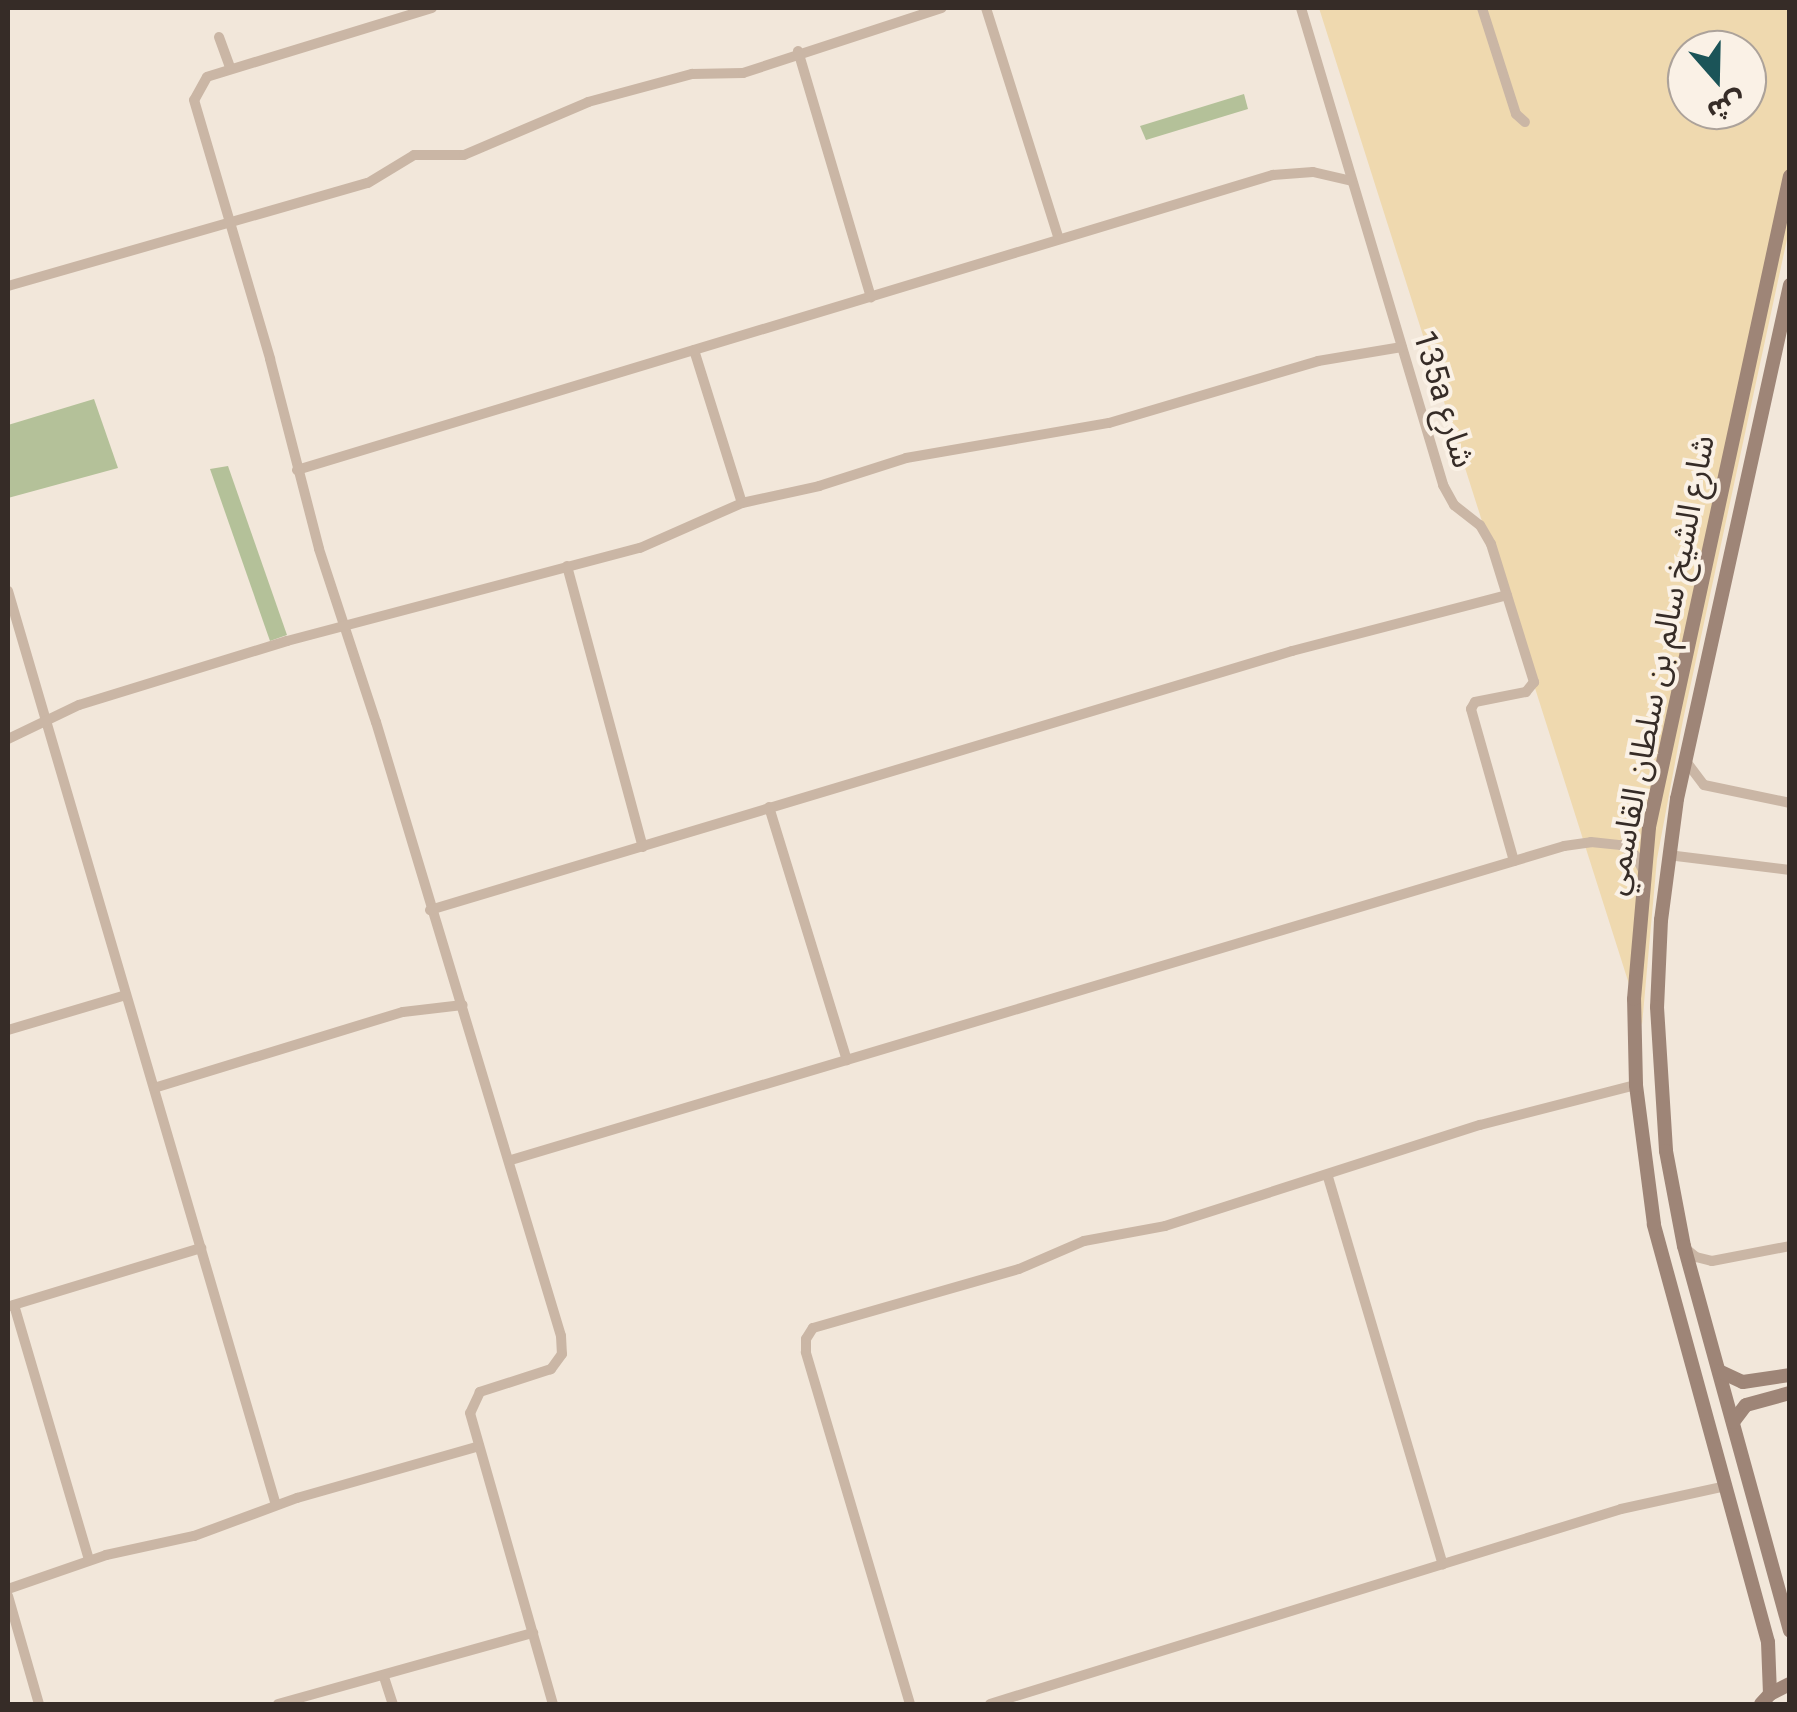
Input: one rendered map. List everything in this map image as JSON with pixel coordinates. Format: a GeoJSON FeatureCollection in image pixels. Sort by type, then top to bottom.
{"type":"FeatureCollection","features":[{"type":"Feature","properties":{"kind":"street"},"geometry":{"type":"LineString","coordinates":[[432,8],[230,68],[200,83],[194,100],[273,370],[296,470],[511,1160],[561,1336],[562,1354],[550,1369],[487,1389],[474,1398],[470,1413],[554,1704]]}},
{"type":"Feature","properties":{"kind":"street"},"geometry":{"type":"LineString","coordinates":[[8,286],[368,183],[414,155],[464,155],[588,102],[692,74],[743,73],[798,51],[942,8]]}},
{"type":"Feature","properties":{"kind":"street"},"geometry":{"type":"LineString","coordinates":[[986,8],[1059,239]]}},
{"type":"Feature","properties":{"kind":"street","name":"135a شارع"},"geometry":{"type":"LineString","coordinates":[[1301,8],[1448,497],[1486,534],[1534,682],[1526,692],[1475,702],[1471,709],[1514,861]]}},
{"type":"Feature","properties":{"kind":"street"},"geometry":{"type":"LineString","coordinates":[[1482,8],[1516,114],[1526,122]]}},
{"type":"Feature","properties":{"kind":"street"},"geometry":{"type":"LineString","coordinates":[[220,37],[230,68]]}},
{"type":"Feature","properties":{"kind":"street"},"geometry":{"type":"LineString","coordinates":[[798,51],[871,297]]}},
{"type":"Feature","properties":{"kind":"street"},"geometry":{"type":"LineString","coordinates":[[296,470],[1273,174],[1314,172],[1352,181]]}},
{"type":"Feature","properties":{"kind":"street","name":"شارع الشيخ سالم بن سلطان القاسمي"},"geometry":{"type":"LineString","coordinates":[[1765,1699],[1771,1654],[1661,1254],[1646,1178],[1636,1085],[1634,984],[1648,827],[1790,176]]}},
{"type":"Feature","properties":{"kind":"street","name":"شارع الشيخ سالم بن سلطان القاسمي"},"geometry":{"type":"LineString","coordinates":[[1789,293],[1677,799],[1658,960],[1658,1056],[1666,1152],[1684,1246],[1790,1631]]}},
{"type":"Feature","properties":{"kind":"street"},"geometry":{"type":"LineString","coordinates":[[8,739],[45,718],[345,626],[640,548],[742,503],[819,486],[906,458],[1108,423],[1318,360],[1402,347]]}},
{"type":"Feature","properties":{"kind":"street"},"geometry":{"type":"LineString","coordinates":[[694,350],[742,503]]}},
{"type":"Feature","properties":{"kind":"street"},"geometry":{"type":"LineString","coordinates":[[1716,510],[1717,550],[1730,556]]}},
{"type":"Feature","properties":{"kind":"street"},"geometry":{"type":"LineString","coordinates":[[567,566],[644,847]]}},
{"type":"Feature","properties":{"kind":"street"},"geometry":{"type":"LineString","coordinates":[[430,910],[769,807],[950,757],[1292,651],[1507,594]]}},
{"type":"Feature","properties":{"kind":"street"},"geometry":{"type":"LineString","coordinates":[[8,595],[276,1504]]}},
{"type":"Feature","properties":{"kind":"street"},"geometry":{"type":"LineString","coordinates":[[1685,758],[1691,774],[1704,784],[1790,803]]}},
{"type":"Feature","properties":{"kind":"street"},"geometry":{"type":"LineString","coordinates":[[1677,799],[1704,784]]}},
{"type":"Feature","properties":{"kind":"street"},"geometry":{"type":"LineString","coordinates":[[769,807],[847,1060]]}},
{"type":"Feature","properties":{"kind":"street"},"geometry":{"type":"LineString","coordinates":[[511,1160],[1573,844],[1621,846],[1637,840],[1648,827]]}},
{"type":"Feature","properties":{"kind":"street"},"geometry":{"type":"LineString","coordinates":[[1621,846],[1635,854],[1642,870]]}},
{"type":"Feature","properties":{"kind":"street"},"geometry":{"type":"LineString","coordinates":[[1668,854],[1790,870]]}},
{"type":"Feature","properties":{"kind":"street"},"geometry":{"type":"LineString","coordinates":[[8,1030],[126,995]]}},
{"type":"Feature","properties":{"kind":"street"},"geometry":{"type":"LineString","coordinates":[[154,1088],[403,1012],[463,1005]]}},
{"type":"Feature","properties":{"kind":"street"},"geometry":{"type":"LineString","coordinates":[[910,1704],[806,1352],[808,1333],[820,1325],[1019,1268],[1084,1241],[1152,1230],[1328,1178],[1480,1125],[1636,1085]]}},
{"type":"Feature","properties":{"kind":"street"},"geometry":{"type":"LineString","coordinates":[[1328,1178],[1443,1564]]}},
{"type":"Feature","properties":{"kind":"street"},"geometry":{"type":"LineString","coordinates":[[1684,1246],[1696,1258],[1712,1261],[1790,1246]]}},
{"type":"Feature","properties":{"kind":"street"},"geometry":{"type":"LineString","coordinates":[[89,1560],[10,1306],[201,1248]]}},
{"type":"Feature","properties":{"kind":"street"},"geometry":{"type":"LineString","coordinates":[[1695,1289],[1699,1272],[1712,1261]]}},
{"type":"Feature","properties":{"kind":"street"},"geometry":{"type":"LineString","coordinates":[[1718,1370],[1743,1382],[1786,1375]]}},
{"type":"Feature","properties":{"kind":"street"},"geometry":{"type":"LineString","coordinates":[[1767,1398],[1760,1386],[1786,1375]]}},
{"type":"Feature","properties":{"kind":"street"},"geometry":{"type":"LineString","coordinates":[[1733,1422],[1746,1405],[1790,1393]]}},
{"type":"Feature","properties":{"kind":"street"},"geometry":{"type":"LineString","coordinates":[[40,1704],[8,1592],[89,1560],[194,1536],[276,1504],[478,1446]]}},
{"type":"Feature","properties":{"kind":"street"},"geometry":{"type":"LineString","coordinates":[[990,1704],[1621,1509],[1726,1486]]}},
{"type":"Feature","properties":{"kind":"street"},"geometry":{"type":"LineString","coordinates":[[278,1704],[533,1633]]}},
{"type":"Feature","properties":{"kind":"street"},"geometry":{"type":"LineString","coordinates":[[384,1677],[393,1704]]}},
{"type":"Feature","properties":{"kind":"street"},"geometry":{"type":"LineString","coordinates":[[1765,1699],[1790,1684]]}},
{"type":"Feature","properties":{"kind":"green space"},"geometry":{"type":"Polygon","coordinates":[[[1244,94],[1248,109],[1146,140],[1140,126],[1244,94]]]}},
{"type":"Feature","properties":{"kind":"green space"},"geometry":{"type":"Polygon","coordinates":[[[94,399],[118,468],[8,498],[8,425],[94,399]]]}},
{"type":"Feature","properties":{"kind":"green space"},"geometry":{"type":"Polygon","coordinates":[[[228,466],[287,635],[270,641],[210,469],[228,466]]]}},
{"type":"Feature","properties":{"kind":"sand"},"geometry":{"type":"Polygon","coordinates":[[[1319,8],[1789,8],[1789,230],[1683,720],[1657,859],[1642,1025],[1319,8]]]}}]}
